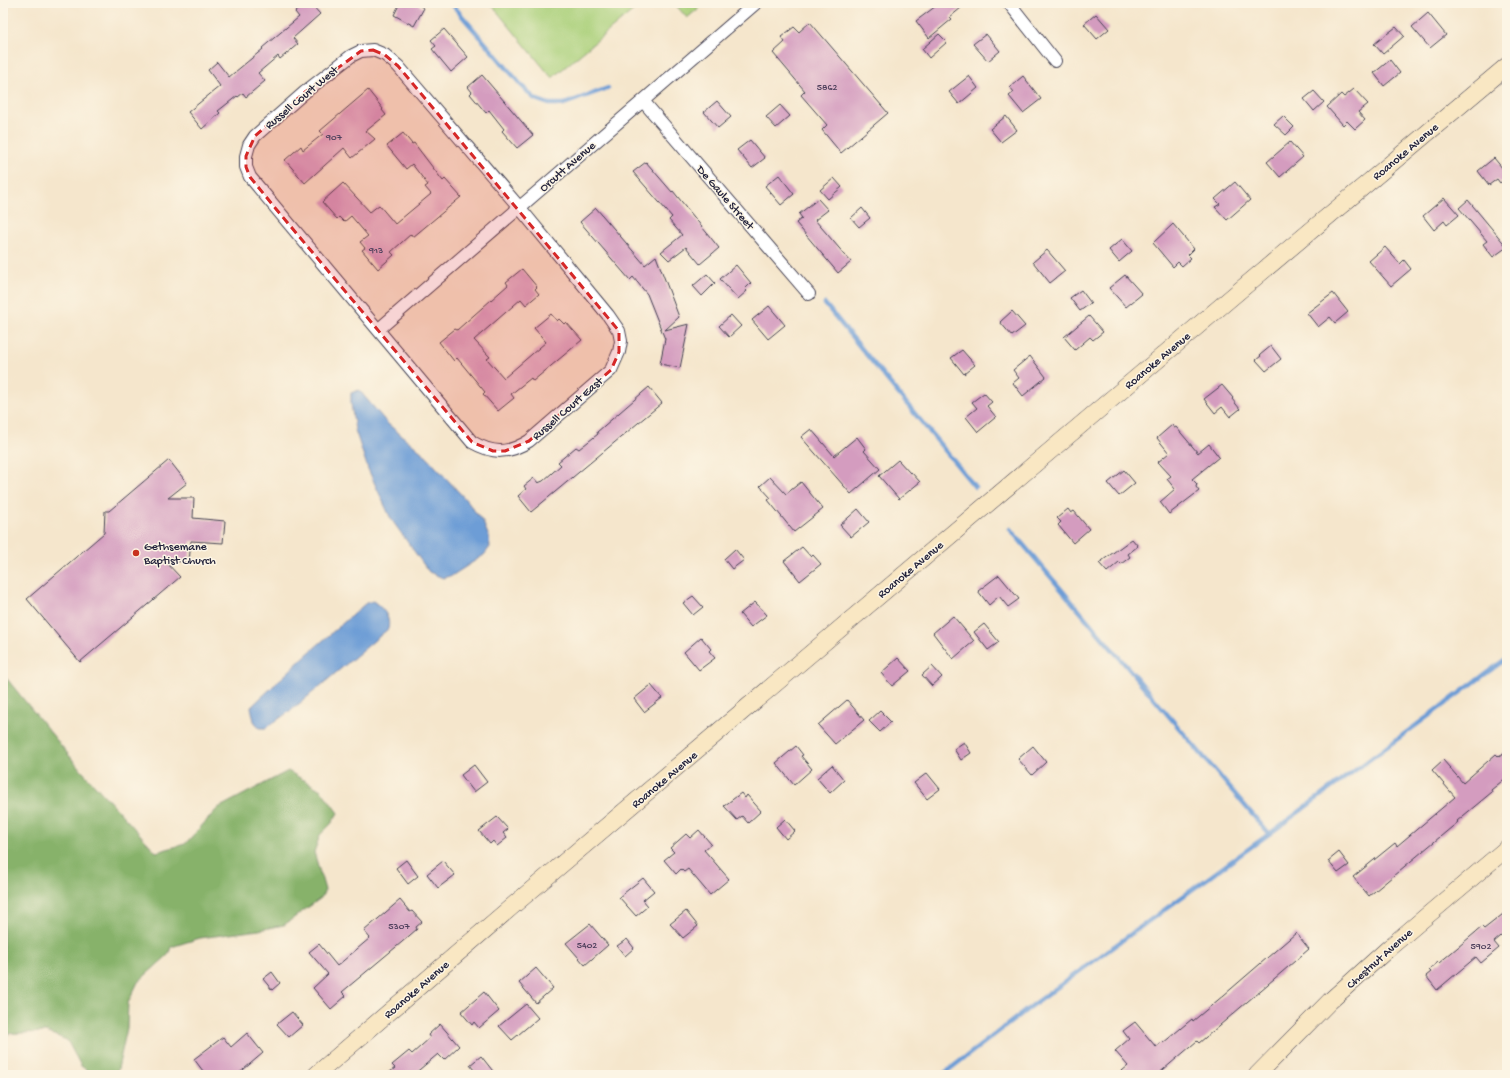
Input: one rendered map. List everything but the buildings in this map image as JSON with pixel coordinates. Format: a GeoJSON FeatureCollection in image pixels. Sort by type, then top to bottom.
{"type":"FeatureCollection","features":[{"type":"Feature","properties":{"kind":"street","name":"Orcutt Avenue"},"geometry":{"type":"LineString","coordinates":[[379,329],[756,3]]}},
{"type":"Feature","properties":{"kind":"street"},"geometry":{"type":"LineString","coordinates":[[1009,3],[1055,61]]}},
{"type":"Feature","properties":{"kind":"street","name":"Russell Court West"},"geometry":{"type":"LineString","coordinates":[[379,329],[250,177],[246,167],[246,156],[249,145],[255,136],[269,123],[351,56],[361,52],[373,50],[385,55],[398,66],[519,208]]}},
{"type":"Feature","properties":{"kind":"street","name":"Roanoke Avenue"},"geometry":{"type":"LineString","coordinates":[[316,1075],[516,903],[649,792],[1196,327],[1507,66]]}},
{"type":"Feature","properties":{"kind":"street","name":"De Gaule Street"},"geometry":{"type":"LineString","coordinates":[[643,101],[809,294]]}},
{"type":"Feature","properties":{"kind":"street","name":"Russell Court East"},"geometry":{"type":"LineString","coordinates":[[379,329],[472,442],[483,448],[506,451],[518,448],[529,441],[611,370],[619,352],[620,341],[619,331],[608,315],[519,208]]}},
{"type":"Feature","properties":{"kind":"street","name":"Chestnut Avenue"},"geometry":{"type":"LineString","coordinates":[[1257,1075],[1335,996],[1390,947],[1507,848]]}},
{"type":"Feature","properties":{"kind":"highlighted area"},"geometry":{"type":"Polygon","coordinates":[[[373,50],[385,55],[398,66],[619,331],[619,352],[611,370],[529,441],[505,451],[493,451],[472,442],[276,209],[250,177],[246,167],[246,156],[255,136],[305,92],[361,51],[373,50]]]}},
{"type":"Feature","properties":{"kind":"green space"},"geometry":{"type":"Polygon","coordinates":[[[490,3],[642,3],[552,78],[490,3]]]}},
{"type":"Feature","properties":{"kind":"green space"},"geometry":{"type":"Polygon","coordinates":[[[674,3],[705,3],[687,18],[674,3]]]}},
{"type":"Feature","properties":{"kind":"green space"},"geometry":{"type":"Polygon","coordinates":[[[3,674],[81,770],[156,852],[185,844],[218,808],[288,771],[321,790],[338,813],[331,824],[320,835],[314,852],[325,890],[321,898],[284,925],[200,938],[171,947],[168,955],[138,982],[128,1003],[127,1028],[117,1073],[110,1075],[94,1075],[81,1066],[67,1040],[46,1032],[3,1034],[3,674]]]}},
{"type":"Feature","properties":{"kind":"water"},"geometry":{"type":"Polygon","coordinates":[[[359,390],[388,424],[424,454],[467,501],[483,522],[489,537],[490,547],[484,555],[453,575],[443,578],[429,572],[391,519],[368,469],[355,430],[351,393],[359,390]]]}},
{"type":"Feature","properties":{"kind":"water"},"geometry":{"type":"Polygon","coordinates":[[[373,601],[385,613],[389,625],[388,629],[293,709],[266,728],[259,728],[254,721],[251,707],[305,656],[366,603],[373,601]]]}},
{"type":"Feature","properties":{"kind":"waterway"},"geometry":{"type":"LineString","coordinates":[[451,3],[522,86],[535,99],[549,104],[564,104],[608,88]]}},
{"type":"Feature","properties":{"kind":"waterway"},"geometry":{"type":"LineString","coordinates":[[825,304],[975,487]]}},
{"type":"Feature","properties":{"kind":"waterway"},"geometry":{"type":"LineString","coordinates":[[1010,529],[1269,834]]}},
{"type":"Feature","properties":{"kind":"waterway"},"geometry":{"type":"LineString","coordinates":[[942,1075],[1037,1002],[1269,834],[1507,658]]}},
{"type":"Feature","properties":{"kind":"place","name":"Gethsemane Baptist Church"},"geometry":{"type":"Point","coordinates":[136,553]}}]}
